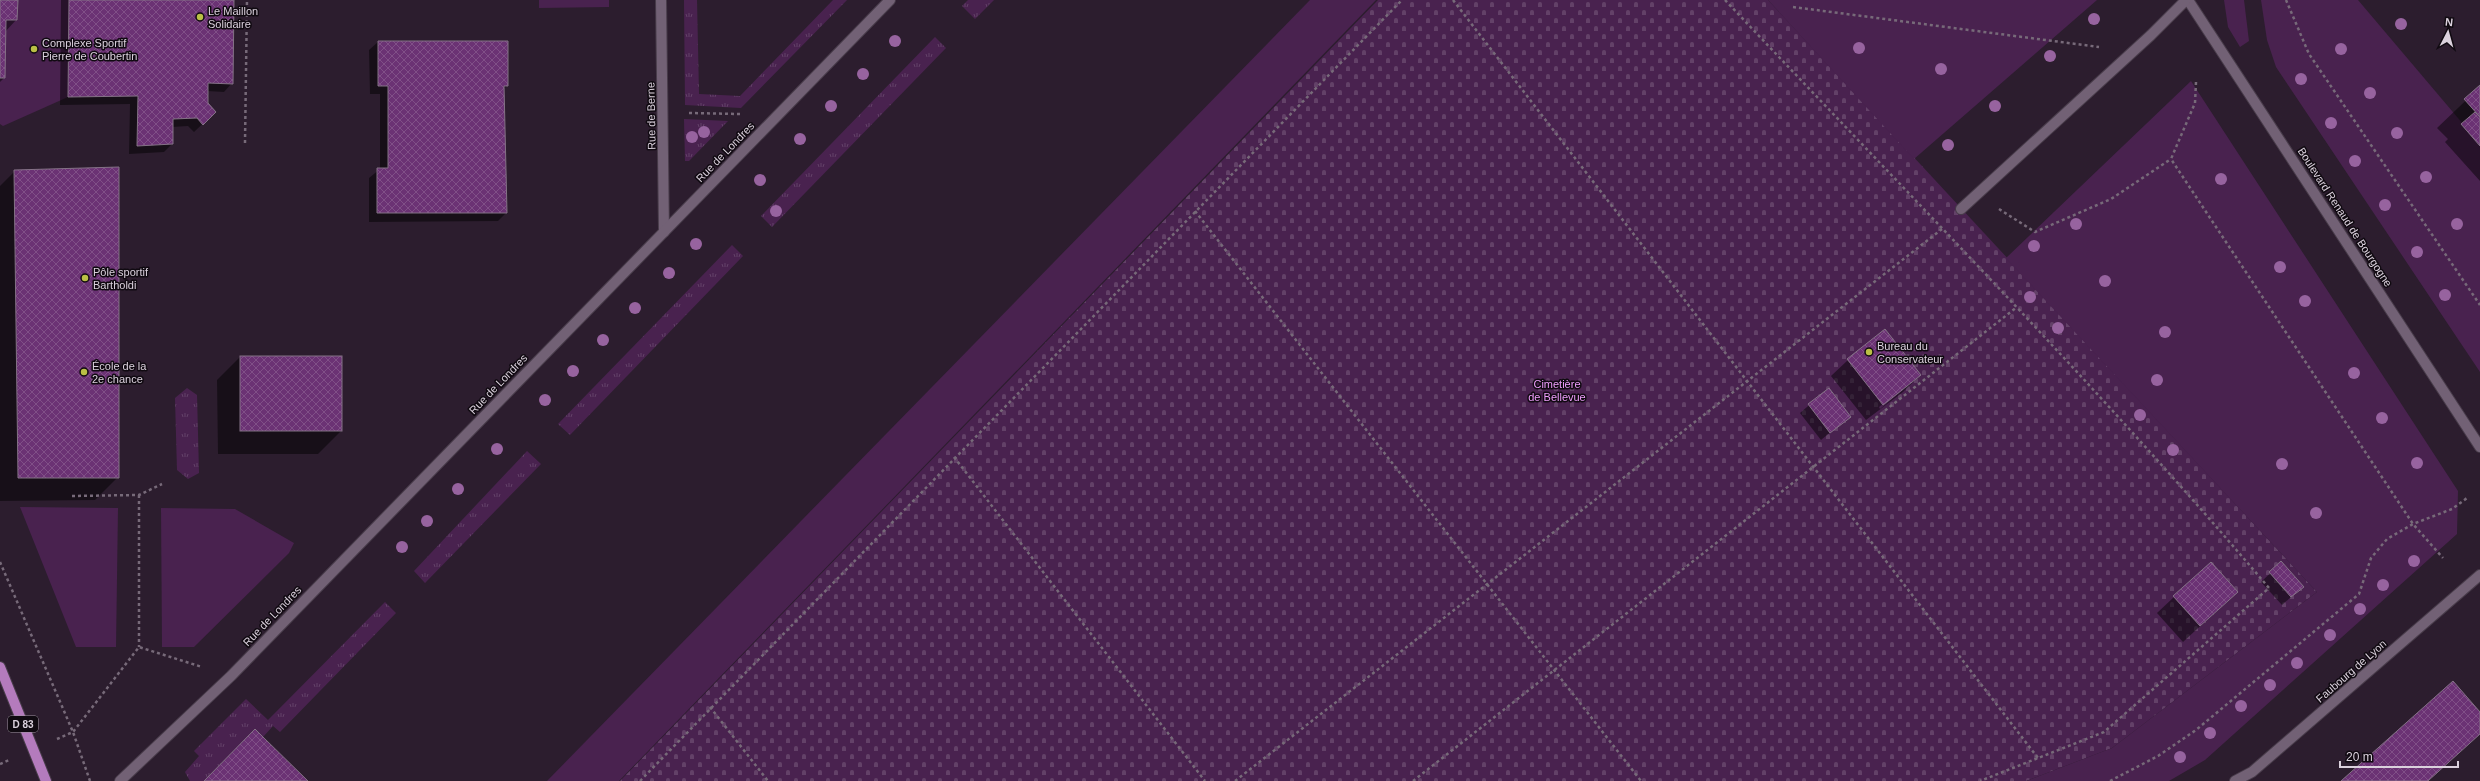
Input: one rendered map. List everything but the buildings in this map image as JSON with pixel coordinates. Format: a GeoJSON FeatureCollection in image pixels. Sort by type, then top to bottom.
{"type":"FeatureCollection","features":[{"type":"Feature","properties":{"kind":"main road","name":"D 83"},"geometry":{"type":"LineString","coordinates":[[0,667],[46,781]]}},
{"type":"Feature","properties":{"kind":"street","name":"Rue de Berne"},"geometry":{"type":"LineString","coordinates":[[661,0],[664,232]]}},
{"type":"Feature","properties":{"kind":"street","name":"Rue de Londres"},"geometry":{"type":"LineString","coordinates":[[120,781],[231,676],[890,0]]}},
{"type":"Feature","properties":{"kind":"street"},"geometry":{"type":"LineString","coordinates":[[1961,209],[2187,0]]}},
{"type":"Feature","properties":{"kind":"street","name":"Boulevard Renaud de Bourgogne"},"geometry":{"type":"LineString","coordinates":[[2187,0],[2480,447]]}},
{"type":"Feature","properties":{"kind":"street","name":"Faubourg de Lyon"},"geometry":{"type":"LineString","coordinates":[[2235,781],[2252,772],[2480,575]]}},
{"type":"Feature","properties":{"kind":"path"},"geometry":{"type":"LineString","coordinates":[[245,143],[247,0]]}},
{"type":"Feature","properties":{"kind":"path"},"geometry":{"type":"LineString","coordinates":[[640,781],[710,707],[1402,0]]}},
{"type":"Feature","properties":{"kind":"path"},"geometry":{"type":"LineString","coordinates":[[1453,0],[2038,758]]}},
{"type":"Feature","properties":{"kind":"path"},"geometry":{"type":"LineString","coordinates":[[1725,0],[1941,230],[2017,307],[2269,588],[2104,732],[1980,781]]}},
{"type":"Feature","properties":{"kind":"path"},"geometry":{"type":"LineString","coordinates":[[2286,0],[2309,54],[2480,305]]}},
{"type":"Feature","properties":{"kind":"path"},"geometry":{"type":"LineString","coordinates":[[1793,7],[2133,51]]}},
{"type":"Feature","properties":{"kind":"path"},"geometry":{"type":"LineString","coordinates":[[1977,195],[2035,232],[2110,200],[2171,159],[2195,103],[2196,82]]}},
{"type":"Feature","properties":{"kind":"path"},"geometry":{"type":"LineString","coordinates":[[663,112],[778,115]]}},
{"type":"Feature","properties":{"kind":"path"},"geometry":{"type":"LineString","coordinates":[[2171,159],[2414,524],[2443,558]]}},
{"type":"Feature","properties":{"kind":"path"},"geometry":{"type":"LineString","coordinates":[[1235,781],[1941,230],[1961,209]]}},
{"type":"Feature","properties":{"kind":"path"},"geometry":{"type":"LineString","coordinates":[[1195,211],[1641,781]]}},
{"type":"Feature","properties":{"kind":"path"},"geometry":{"type":"LineString","coordinates":[[1413,781],[2017,307]]}},
{"type":"Feature","properties":{"kind":"path"},"geometry":{"type":"LineString","coordinates":[[954,457],[1205,781]]}},
{"type":"Feature","properties":{"kind":"path"},"geometry":{"type":"LineString","coordinates":[[72,496],[139,495],[162,484]]}},
{"type":"Feature","properties":{"kind":"path"},"geometry":{"type":"LineString","coordinates":[[0,764],[73,732],[139,647],[139,495]]}},
{"type":"Feature","properties":{"kind":"path"},"geometry":{"type":"LineString","coordinates":[[2110,781],[2158,756],[2196,730],[2359,594],[2371,558],[2387,539],[2414,524],[2452,509],[2467,498]]}},
{"type":"Feature","properties":{"kind":"path"},"geometry":{"type":"LineString","coordinates":[[0,562],[73,732],[90,781]]}},
{"type":"Feature","properties":{"kind":"path"},"geometry":{"type":"LineString","coordinates":[[139,647],[231,676]]}},
{"type":"Feature","properties":{"kind":"path"},"geometry":{"type":"LineString","coordinates":[[710,707],[768,781]]}},
{"type":"Feature","properties":{"kind":"green space","name":"Complexe Sportif Pierre de Coubertin"},"geometry":{"type":"Polygon","coordinates":[[[0,0],[69,0],[68,97],[3,126],[0,124],[0,0]]]}},
{"type":"Feature","properties":{"kind":"green space"},"geometry":{"type":"Polygon","coordinates":[[[539,0],[609,0],[609,7],[539,8],[539,0]]]}},
{"type":"Feature","properties":{"kind":"green space"},"geometry":{"type":"Polygon","coordinates":[[[684,0],[697,0],[699,94],[740,96],[833,0],[847,0],[741,108],[685,105],[684,0]]]}},
{"type":"Feature","properties":{"kind":"green space"},"geometry":{"type":"Polygon","coordinates":[[[968,0],[994,0],[975,19],[962,6],[968,0]]]}},
{"type":"Feature","properties":{"kind":"green space"},"geometry":{"type":"Polygon","coordinates":[[[1310,0],[1376,0],[619,781],[547,781],[1310,0]]]}},
{"type":"Feature","properties":{"kind":"green space","name":"Cimetière de Bellevue"},"geometry":{"type":"Polygon","coordinates":[[[1378,0],[1768,0],[2317,592],[2112,748],[2026,781],[620,781],[1378,0]]]}},
{"type":"Feature","properties":{"kind":"green space"},"geometry":{"type":"Polygon","coordinates":[[[1768,0],[2097,0],[1914,159],[1768,0]]]}},
{"type":"Feature","properties":{"kind":"green space"},"geometry":{"type":"Polygon","coordinates":[[[2224,0],[2244,0],[2249,41],[2240,47],[2228,27],[2224,0]]]}},
{"type":"Feature","properties":{"kind":"green space"},"geometry":{"type":"Polygon","coordinates":[[[2261,0],[2358,0],[2480,144],[2480,372],[2276,67],[2267,40],[2261,0]]]}},
{"type":"Feature","properties":{"kind":"green space"},"geometry":{"type":"Polygon","coordinates":[[[935,37],[946,48],[772,227],[761,216],[935,37]]]}},
{"type":"Feature","properties":{"kind":"green space"},"geometry":{"type":"Polygon","coordinates":[[[2191,81],[2458,491],[2457,534],[2205,760],[2169,781],[2026,781],[2112,748],[2317,592],[2006,258],[2191,81]]]}},
{"type":"Feature","properties":{"kind":"green space"},"geometry":{"type":"Polygon","coordinates":[[[684,119],[728,121],[689,161],[685,161],[684,119]]]}},
{"type":"Feature","properties":{"kind":"green space"},"geometry":{"type":"Polygon","coordinates":[[[732,245],[743,256],[570,435],[558,424],[732,245]]]}},
{"type":"Feature","properties":{"kind":"green space"},"geometry":{"type":"Polygon","coordinates":[[[187,388],[197,395],[199,473],[188,479],[177,470],[175,398],[187,388]]]}},
{"type":"Feature","properties":{"kind":"green space"},"geometry":{"type":"Polygon","coordinates":[[[527,451],[541,464],[425,583],[414,571],[527,451]]]}},
{"type":"Feature","properties":{"kind":"green space"},"geometry":{"type":"Polygon","coordinates":[[[20,507],[118,508],[116,647],[76,647],[20,507]]]}},
{"type":"Feature","properties":{"kind":"green space"},"geometry":{"type":"Polygon","coordinates":[[[161,508],[235,509],[294,543],[289,553],[194,647],[162,647],[161,508]]]}},
{"type":"Feature","properties":{"kind":"green space"},"geometry":{"type":"Polygon","coordinates":[[[385,602],[396,613],[280,732],[273,726],[263,737],[255,729],[204,781],[190,781],[185,772],[199,756],[194,751],[246,699],[268,720],[385,602]]]}},
{"type":"Feature","properties":{"kind":"place","name":"Le Maillon Solidaire"},"geometry":{"type":"Point","coordinates":[200,17]}},
{"type":"Feature","properties":{"kind":"place","name":"Complexe Sportif Pierre de Coubertin"},"geometry":{"type":"Point","coordinates":[34,49]}},
{"type":"Feature","properties":{"kind":"place","name":"Pôle sportif Bartholdi"},"geometry":{"type":"Point","coordinates":[85,278]}},
{"type":"Feature","properties":{"kind":"place","name":"Bureau du Conservateur"},"geometry":{"type":"Point","coordinates":[1869,352]}},
{"type":"Feature","properties":{"kind":"place","name":"École de la 2e chance"},"geometry":{"type":"Point","coordinates":[84,372]}}]}
